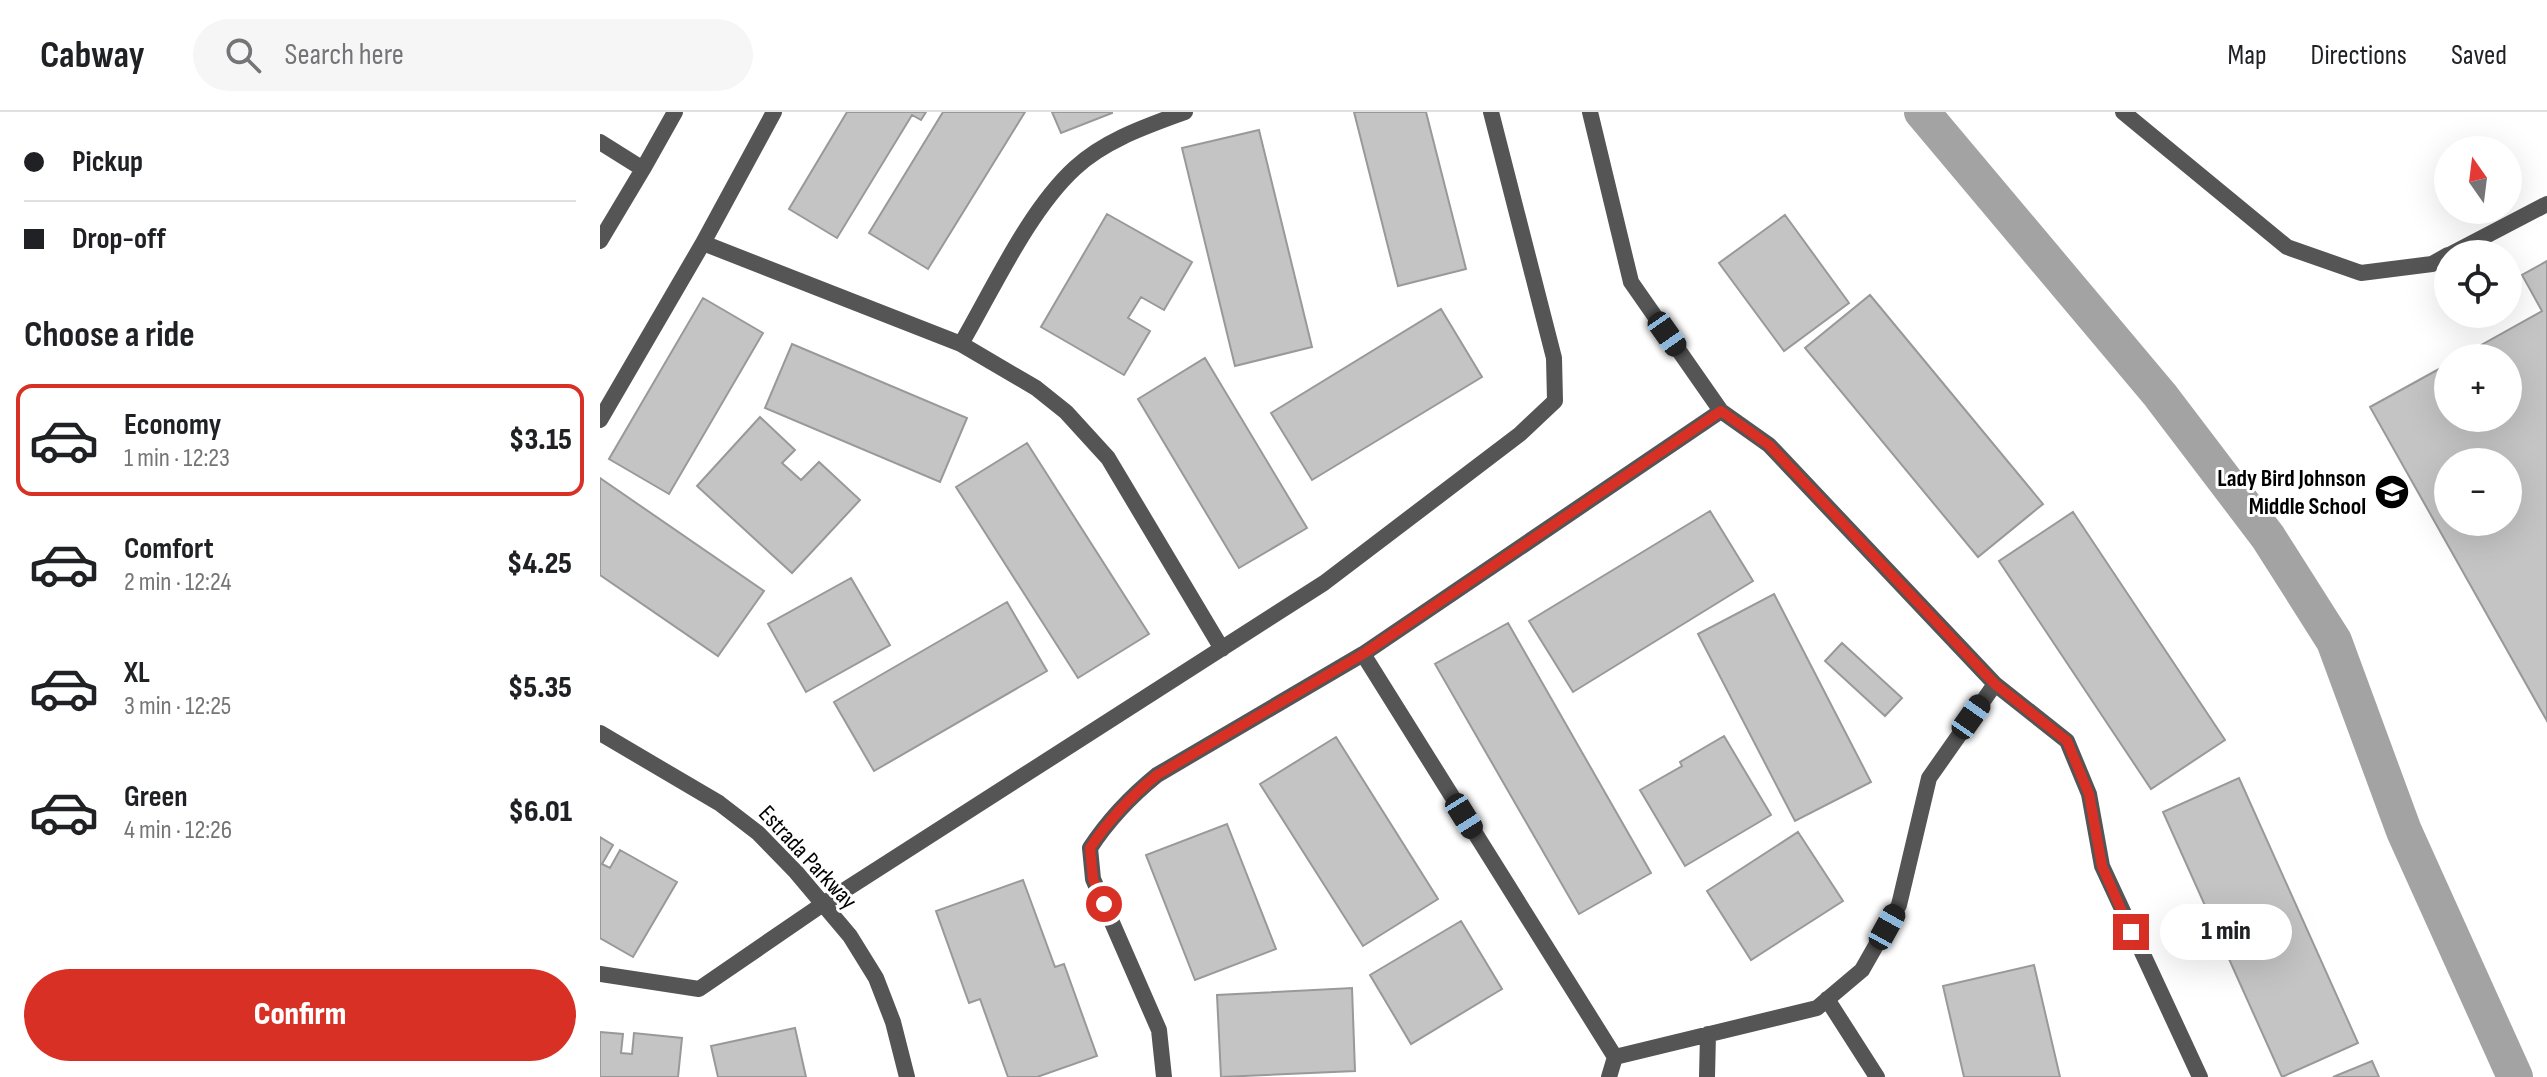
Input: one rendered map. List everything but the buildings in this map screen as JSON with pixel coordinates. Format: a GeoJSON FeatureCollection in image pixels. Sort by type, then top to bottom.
{"type":"FeatureCollection","features":[{"type":"Feature","properties":{"kind":"street"},"geometry":{"type":"LineString","coordinates":[[600,241],[675,112]]}},
{"type":"Feature","properties":{"kind":"street"},"geometry":{"type":"LineString","coordinates":[[600,420],[703,243],[774,112]]}},
{"type":"Feature","properties":{"kind":"street"},"geometry":{"type":"LineString","coordinates":[[961,344],[1052,192],[1076,167],[1109,144],[1185,112]]}},
{"type":"Feature","properties":{"kind":"street"},"geometry":{"type":"LineString","coordinates":[[600,974],[699,989],[823,904],[1324,583],[1520,434],[1555,401],[1554,358],[1491,112]]}},
{"type":"Feature","properties":{"kind":"street"},"geometry":{"type":"LineString","coordinates":[[1590,112],[1631,282],[1721,411],[1769,445],[1995,684],[2067,741],[2089,794],[2102,866],[2200,1077]]}},
{"type":"Feature","properties":{"kind":"street"},"geometry":{"type":"LineString","coordinates":[[2123,112],[2287,247],[2361,273],[2434,263]]}},
{"type":"Feature","properties":{"kind":"street"},"geometry":{"type":"LineString","coordinates":[[600,142],[643,169]]}},
{"type":"Feature","properties":{"kind":"street"},"geometry":{"type":"LineString","coordinates":[[2478,240],[2547,204]]}},
{"type":"Feature","properties":{"kind":"street"},"geometry":{"type":"LineString","coordinates":[[703,243],[961,344],[1036,388],[1066,412],[1108,458],[1222,649]]}},
{"type":"Feature","properties":{"kind":"street"},"geometry":{"type":"LineString","coordinates":[[1164,1077],[1159,1030],[1093,879],[1090,848],[1108,822],[1130,796],[1157,775],[1363,654],[1721,411]]}},
{"type":"Feature","properties":{"kind":"street"},"geometry":{"type":"LineString","coordinates":[[1363,654],[1615,1057],[1609,1077]]}},
{"type":"Feature","properties":{"kind":"street"},"geometry":{"type":"LineString","coordinates":[[1615,1057],[1817,1008],[1862,970],[1899,905],[1929,778],[1995,684]]}},
{"type":"Feature","properties":{"kind":"street","name":"Estrada Parkway"},"geometry":{"type":"LineString","coordinates":[[600,733],[719,803],[758,833],[796,872],[850,936],[876,978],[893,1022],[907,1077]]}},
{"type":"Feature","properties":{"kind":"street"},"geometry":{"type":"LineString","coordinates":[[1827,999],[1877,1077]]}},
{"type":"Feature","properties":{"kind":"street"},"geometry":{"type":"LineString","coordinates":[[1707,1077],[1708,1034]]}},
{"type":"Feature","properties":{"kind":"waterway"},"geometry":{"type":"LineString","coordinates":[[1922,112],[2160,395],[2268,537],[2334,641],[2404,831],[2515,1077]]}},
{"type":"Feature","properties":{"kind":"place","name":"Lady Bird Johnson Middle School"},"geometry":{"type":"Point","coordinates":[2392,492]}},
{"type":"Feature","properties":{"kind":"route"},"geometry":{"type":"LineString","coordinates":[[1104,904],[1093,879],[1090,848],[1130,796],[1157,775],[1363,654],[1721,411],[1769,445],[1995,684],[2067,741],[2089,794],[2102,866],[2131,932]]}}]}
